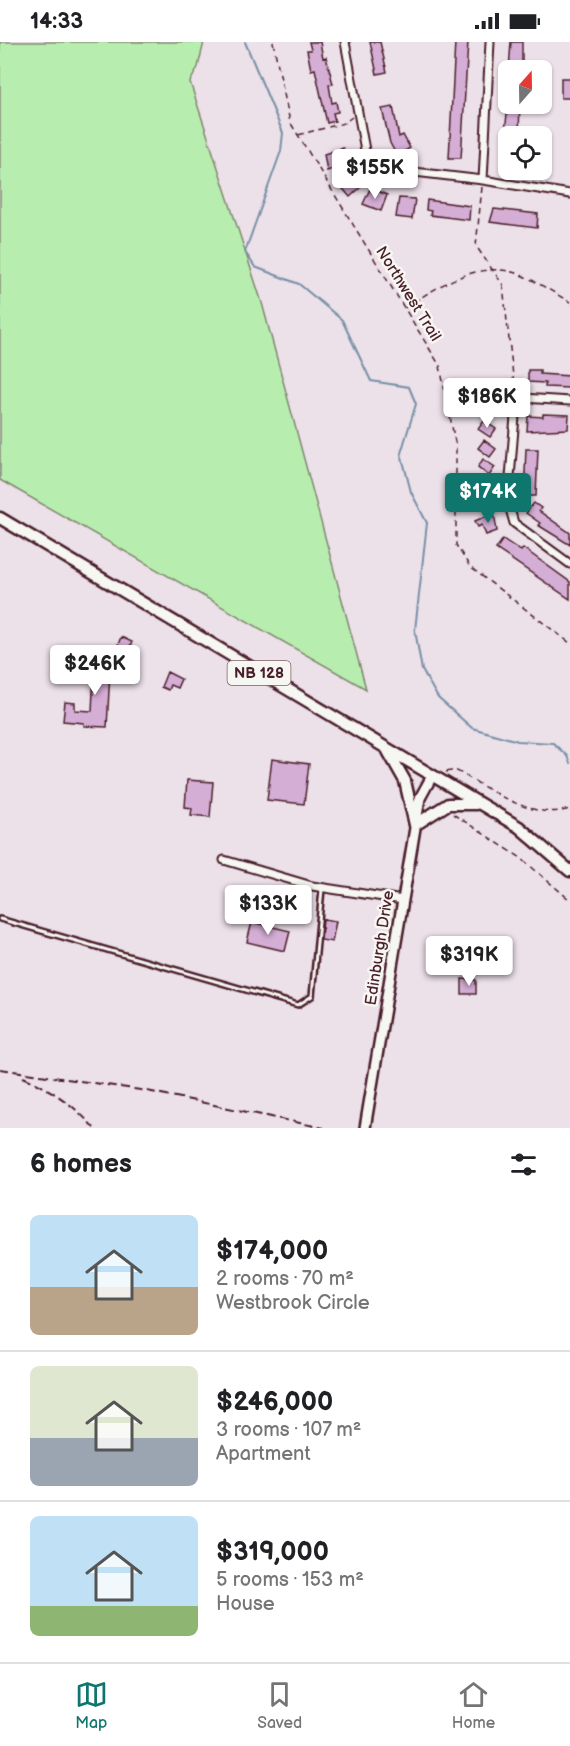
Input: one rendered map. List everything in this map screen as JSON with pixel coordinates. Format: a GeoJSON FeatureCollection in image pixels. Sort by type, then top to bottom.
{"type":"FeatureCollection","features":[{"type":"Feature","properties":{"kind":"main road","name":"NB 128"},"geometry":{"type":"LineString","coordinates":[[0,518],[519,827],[570,871]]}},
{"type":"Feature","properties":{"kind":"main road"},"geometry":{"type":"LineString","coordinates":[[386,748],[405,781],[415,825],[448,804],[468,802],[481,804]]}},
{"type":"Feature","properties":{"kind":"street"},"geometry":{"type":"LineString","coordinates":[[345,42],[365,150],[370,161],[380,168],[483,180],[570,194]]}},
{"type":"Feature","properties":{"kind":"street"},"geometry":{"type":"LineString","coordinates":[[483,180],[490,42]]}},
{"type":"Feature","properties":{"kind":"street"},"geometry":{"type":"LineString","coordinates":[[570,401],[523,399],[516,404],[508,502],[514,524],[570,564]]}},
{"type":"Feature","properties":{"kind":"street","name":"Edinburgh Drive"},"geometry":{"type":"LineString","coordinates":[[365,1128],[420,798],[432,776]]}},
{"type":"Feature","properties":{"kind":"street"},"geometry":{"type":"LineString","coordinates":[[224,860],[322,887],[403,900]]}},
{"type":"Feature","properties":{"kind":"lane"},"geometry":{"type":"LineString","coordinates":[[0,919],[298,1005],[312,996],[322,887]]}},
{"type":"Feature","properties":{"kind":"path","name":"Northwest Trail"},"geometry":{"type":"LineString","coordinates":[[273,42],[290,122],[440,366],[456,447],[456,545],[470,567],[570,643]]}},
{"type":"Feature","properties":{"kind":"path"},"geometry":{"type":"LineString","coordinates":[[298,135],[344,123],[357,113]]}},
{"type":"Feature","properties":{"kind":"path"},"geometry":{"type":"LineString","coordinates":[[483,180],[476,246],[495,271],[506,294],[516,404]]}},
{"type":"Feature","properties":{"kind":"path"},"geometry":{"type":"LineString","coordinates":[[405,309],[453,279],[495,271],[519,274],[570,302]]}},
{"type":"Feature","properties":{"kind":"path"},"geometry":{"type":"LineString","coordinates":[[455,771],[527,808],[543,813],[570,809]]}},
{"type":"Feature","properties":{"kind":"path"},"geometry":{"type":"LineString","coordinates":[[448,804],[450,812],[521,858],[570,900]]}},
{"type":"Feature","properties":{"kind":"green space"},"geometry":{"type":"Polygon","coordinates":[[[0,42],[204,42],[198,67],[190,82],[262,303],[366,689],[0,480],[0,42]]]}},
{"type":"Feature","properties":{"kind":"building"},"geometry":{"type":"Polygon","coordinates":[[[309,42],[320,42],[323,58],[326,57],[333,84],[329,85],[332,103],[336,102],[338,112],[333,113],[335,121],[327,123],[315,69],[311,70],[307,50],[311,50],[309,42]]]}},
{"type":"Feature","properties":{"kind":"building"},"geometry":{"type":"Polygon","coordinates":[[[370,42],[380,42],[387,72],[377,74],[370,42]]]}},
{"type":"Feature","properties":{"kind":"building"},"geometry":{"type":"Polygon","coordinates":[[[455,42],[468,42],[461,158],[449,158],[455,42]]]}},
{"type":"Feature","properties":{"kind":"building"},"geometry":{"type":"Polygon","coordinates":[[[511,42],[522,42],[522,60],[510,60],[511,42]]]}},
{"type":"Feature","properties":{"kind":"building"},"geometry":{"type":"Polygon","coordinates":[[[561,78],[570,78],[570,98],[561,98],[561,78]]]}},
{"type":"Feature","properties":{"kind":"building"},"geometry":{"type":"Polygon","coordinates":[[[393,107],[399,137],[403,135],[410,148],[397,156],[390,143],[382,109],[393,107]]]}},
{"type":"Feature","properties":{"kind":"building"},"geometry":{"type":"Polygon","coordinates":[[[507,114],[520,114],[519,126],[506,126],[507,114]]]}},
{"type":"Feature","properties":{"kind":"building"},"geometry":{"type":"Polygon","coordinates":[[[343,148],[346,157],[342,158],[344,165],[327,171],[324,154],[343,148]]]}},
{"type":"Feature","properties":{"kind":"building"},"geometry":{"type":"Polygon","coordinates":[[[352,173],[364,184],[350,197],[339,184],[352,173]]]}},
{"type":"Feature","properties":{"kind":"building"},"geometry":{"type":"Polygon","coordinates":[[[370,189],[373,193],[375,190],[387,195],[381,211],[363,204],[370,189]]]}},
{"type":"Feature","properties":{"kind":"building"},"geometry":{"type":"Polygon","coordinates":[[[399,198],[415,199],[412,219],[396,217],[399,198]]]}},
{"type":"Feature","properties":{"kind":"building"},"geometry":{"type":"Polygon","coordinates":[[[427,200],[470,206],[469,220],[430,215],[431,211],[426,210],[427,200]]]}},
{"type":"Feature","properties":{"kind":"building"},"geometry":{"type":"Polygon","coordinates":[[[494,209],[538,214],[537,228],[490,222],[494,209]]]}},
{"type":"Feature","properties":{"kind":"building"},"geometry":{"type":"Polygon","coordinates":[[[528,370],[540,370],[540,374],[570,376],[570,388],[545,387],[545,383],[528,382],[528,370]]]}},
{"type":"Feature","properties":{"kind":"building"},"geometry":{"type":"Polygon","coordinates":[[[487,382],[499,391],[493,399],[481,391],[487,382]]]}},
{"type":"Feature","properties":{"kind":"building"},"geometry":{"type":"Polygon","coordinates":[[[487,399],[499,408],[491,418],[480,409],[487,399]]]}},
{"type":"Feature","properties":{"kind":"building"},"geometry":{"type":"Polygon","coordinates":[[[543,414],[569,415],[568,429],[527,431],[528,416],[543,417],[543,414]]]}},
{"type":"Feature","properties":{"kind":"building"},"geometry":{"type":"Polygon","coordinates":[[[484,421],[496,429],[490,437],[478,429],[484,421]]]}},
{"type":"Feature","properties":{"kind":"building"},"geometry":{"type":"Polygon","coordinates":[[[484,440],[496,449],[490,457],[478,448],[484,440]]]}},
{"type":"Feature","properties":{"kind":"building"},"geometry":{"type":"Polygon","coordinates":[[[526,449],[538,449],[536,496],[524,496],[526,449]]]}},
{"type":"Feature","properties":{"kind":"building"},"geometry":{"type":"Polygon","coordinates":[[[483,459],[495,467],[489,476],[478,467],[483,459]]]}},
{"type":"Feature","properties":{"kind":"building"},"geometry":{"type":"Polygon","coordinates":[[[482,478],[494,486],[488,495],[476,486],[482,478]]]}},
{"type":"Feature","properties":{"kind":"building"},"geometry":{"type":"Polygon","coordinates":[[[534,503],[541,508],[539,511],[570,533],[570,545],[538,525],[540,523],[526,513],[534,503]]]}},
{"type":"Feature","properties":{"kind":"building"},"geometry":{"type":"Polygon","coordinates":[[[494,513],[497,531],[486,535],[482,525],[478,527],[475,521],[494,513]]]}},
{"type":"Feature","properties":{"kind":"building"},"geometry":{"type":"Polygon","coordinates":[[[503,539],[521,551],[523,548],[570,582],[570,599],[496,549],[503,539]]]}},
{"type":"Feature","properties":{"kind":"building"},"geometry":{"type":"Polygon","coordinates":[[[121,637],[132,642],[127,652],[117,647],[121,637]]]}},
{"type":"Feature","properties":{"kind":"building"},"geometry":{"type":"Polygon","coordinates":[[[95,652],[111,653],[107,727],[84,726],[84,723],[63,721],[65,702],[75,703],[75,710],[92,711],[95,652]]]}},
{"type":"Feature","properties":{"kind":"building"},"geometry":{"type":"Polygon","coordinates":[[[167,672],[181,679],[177,688],[170,685],[168,690],[161,687],[167,672]]]}},
{"type":"Feature","properties":{"kind":"building"},"geometry":{"type":"Polygon","coordinates":[[[272,759],[309,764],[304,804],[267,800],[272,759]]]}},
{"type":"Feature","properties":{"kind":"building"},"geometry":{"type":"Polygon","coordinates":[[[187,780],[213,782],[210,817],[191,815],[192,808],[185,807],[187,780]]]}},
{"type":"Feature","properties":{"kind":"building"},"geometry":{"type":"Polygon","coordinates":[[[323,919],[336,921],[332,942],[321,940],[323,919]]]}},
{"type":"Feature","properties":{"kind":"building"},"geometry":{"type":"Polygon","coordinates":[[[252,922],[290,931],[285,951],[247,942],[252,922]]]}},
{"type":"Feature","properties":{"kind":"building"},"geometry":{"type":"Polygon","coordinates":[[[462,979],[476,980],[476,994],[462,994],[462,979]]]}},
{"type":"Feature","properties":{"kind":"waterway"},"geometry":{"type":"LineString","coordinates":[[245,42],[283,133],[281,151],[245,252],[255,267],[299,284],[342,320],[371,381],[409,387],[416,404],[401,453],[411,492],[427,523],[415,630],[422,670],[438,698],[472,728],[518,741],[553,743],[567,756],[570,763]]}},
{"type":"Feature","properties":{"kind":"railway"},"geometry":{"type":"LineString","coordinates":[[0,1069],[147,1091],[324,1128]]}},
{"type":"Feature","properties":{"kind":"railway"},"geometry":{"type":"LineString","coordinates":[[23,1077],[62,1098],[94,1128]]}}]}
